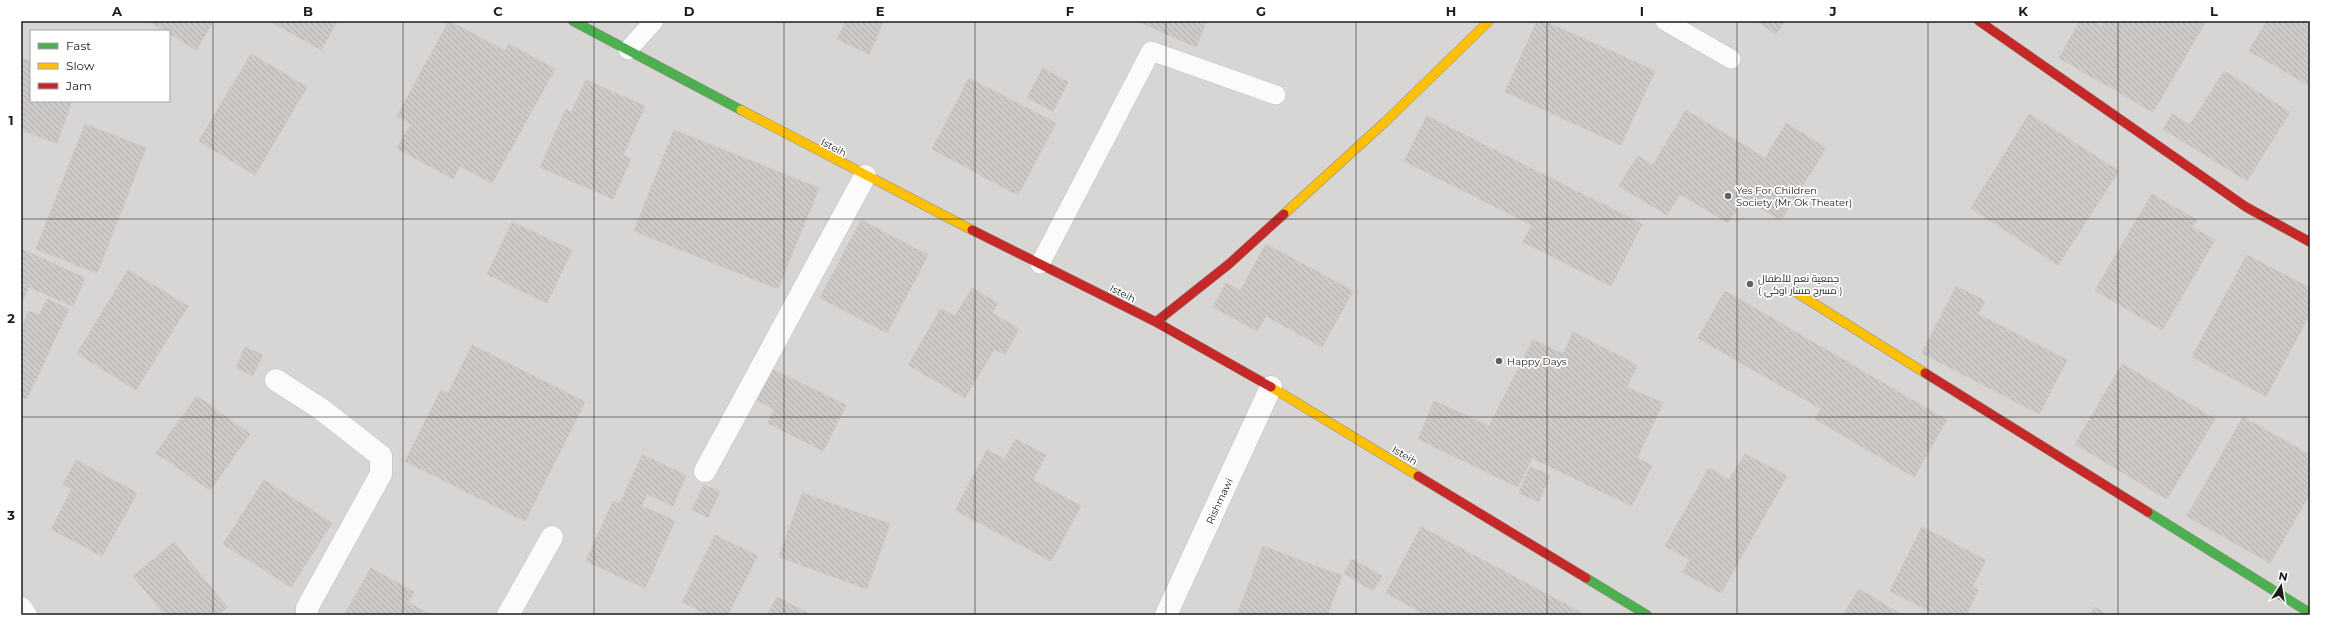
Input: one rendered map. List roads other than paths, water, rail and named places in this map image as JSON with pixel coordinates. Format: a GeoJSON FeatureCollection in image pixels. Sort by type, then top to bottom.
{"type":"FeatureCollection","features":[{"type":"Feature","properties":{"kind":"street","name":"Isteih"},"geometry":{"type":"LineString","coordinates":[[573,21],[865,176],[1156,322],[1271,387],[1647,615]]}},
{"type":"Feature","properties":{"kind":"street"},"geometry":{"type":"LineString","coordinates":[[1156,322],[1229,264],[1385,122],[1489,21]]}},
{"type":"Feature","properties":{"kind":"street"},"geometry":{"type":"LineString","coordinates":[[1978,21],[2246,207],[2310,242]]}},
{"type":"Feature","properties":{"kind":"street"},"geometry":{"type":"LineString","coordinates":[[705,471],[865,176]]}},
{"type":"Feature","properties":{"kind":"street"},"geometry":{"type":"LineString","coordinates":[[1794,291],[2310,613]]}},
{"type":"Feature","properties":{"kind":"street"},"geometry":{"type":"LineString","coordinates":[[276,380],[321,409],[381,456],[381,474],[307,608],[307,615]]}},
{"type":"Feature","properties":{"kind":"street","name":"Rishmawi"},"geometry":{"type":"LineString","coordinates":[[1166,615],[1271,387]]}},
{"type":"Feature","properties":{"kind":"street"},"geometry":{"type":"LineString","coordinates":[[508,615],[552,537]]}},
{"type":"Feature","properties":{"kind":"street"},"geometry":{"type":"LineString","coordinates":[[21,608],[26,615]]}},
{"type":"Feature","properties":{"kind":"lane"},"geometry":{"type":"LineString","coordinates":[[628,50],[654,21]]}},
{"type":"Feature","properties":{"kind":"lane"},"geometry":{"type":"LineString","coordinates":[[1665,21],[1731,59]]}},
{"type":"Feature","properties":{"kind":"lane"},"geometry":{"type":"LineString","coordinates":[[1040,264],[1151,51],[1276,95]]}},
{"type":"Feature","properties":{"kind":"place","name":"Yes For Children Society (Mr Ok Theater)"},"geometry":{"type":"Point","coordinates":[1728,196]}},
{"type":"Feature","properties":{"kind":"place","name":"جمعية نعم للأطفال ( مسرح مسار اوكي )"},"geometry":{"type":"Point","coordinates":[1750,284]}},
{"type":"Feature","properties":{"kind":"place","name":"Happy Days"},"geometry":{"type":"Point","coordinates":[1499,361]}}]}
